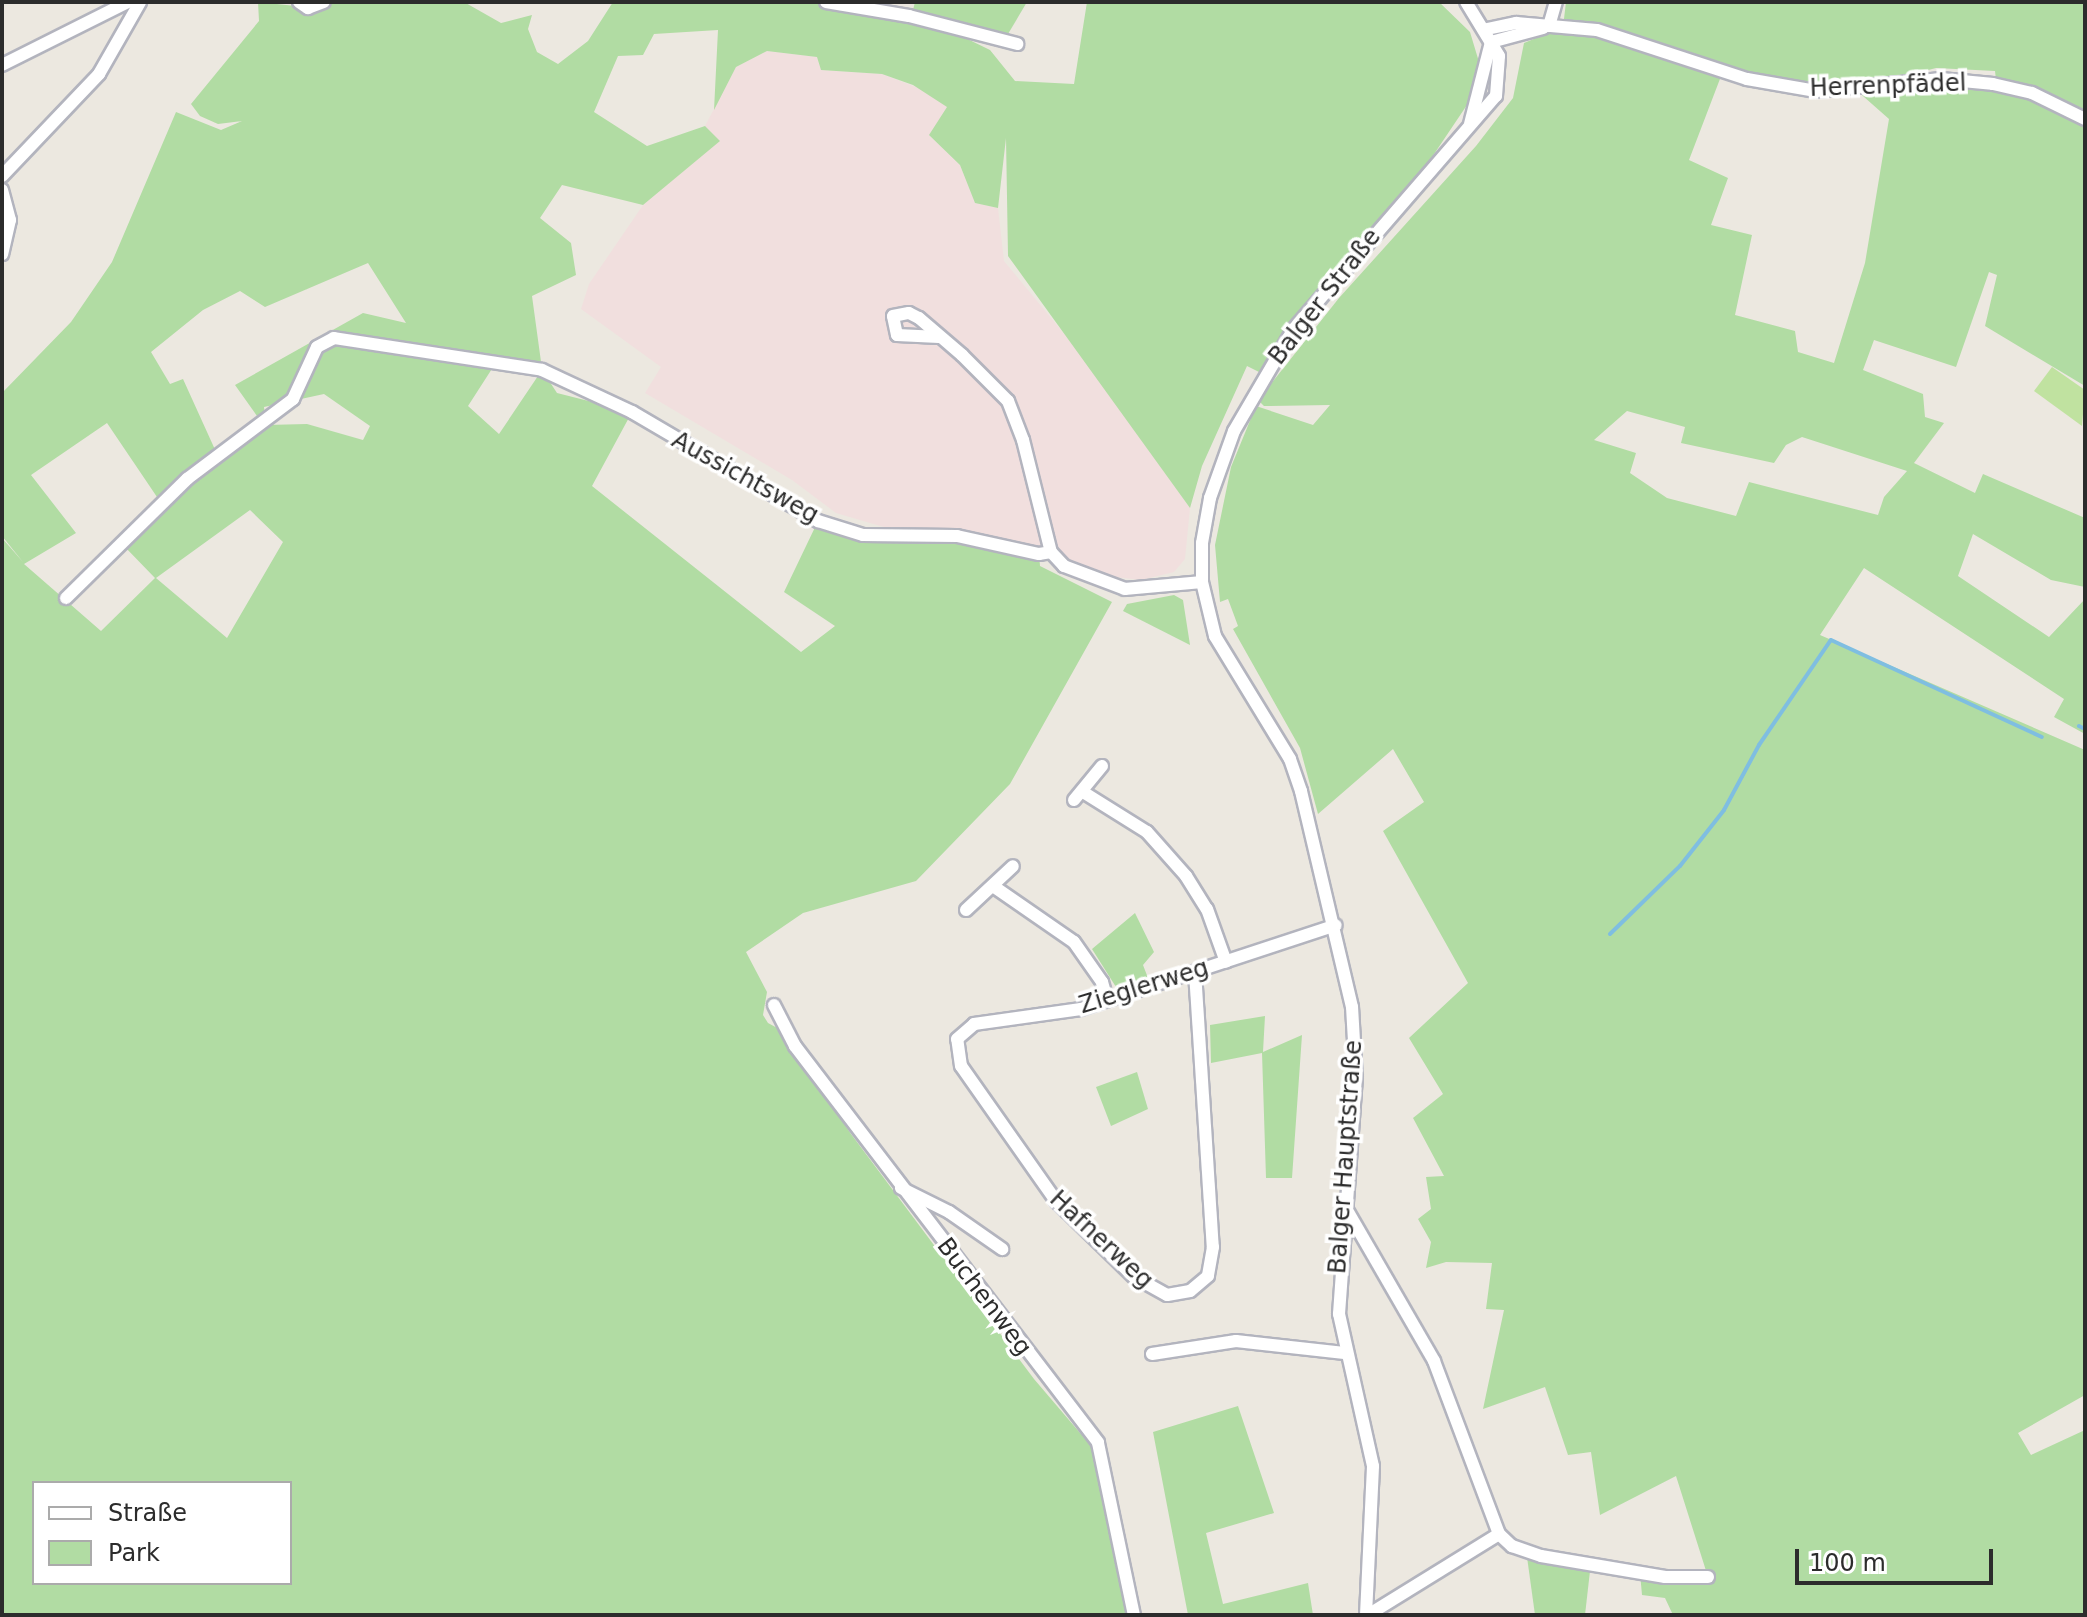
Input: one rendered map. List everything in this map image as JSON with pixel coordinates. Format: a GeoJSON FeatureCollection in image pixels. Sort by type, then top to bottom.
{"type":"FeatureCollection","features":[{"type":"Feature","properties":{"kind":"street"},"geometry":{"type":"LineString","coordinates":[[2,65],[128,2]]}},
{"type":"Feature","properties":{"kind":"street"},"geometry":{"type":"LineString","coordinates":[[2,176],[99,74],[140,2]]}},
{"type":"Feature","properties":{"kind":"street"},"geometry":{"type":"LineString","coordinates":[[299,2],[308,8],[324,2]]}},
{"type":"Feature","properties":{"kind":"street"},"geometry":{"type":"LineString","coordinates":[[826,2],[909,16],[1017,44]]}},
{"type":"Feature","properties":{"kind":"street","name":"Balger Straße"},"geometry":{"type":"LineString","coordinates":[[1202,582],[1210,498],[1251,397],[1293,330],[1488,109],[1501,77],[1489,36],[1466,2]]}},
{"type":"Feature","properties":{"kind":"street"},"geometry":{"type":"LineString","coordinates":[[1549,26],[1556,2]]}},
{"type":"Feature","properties":{"kind":"street","name":"Herrenpfädel"},"geometry":{"type":"LineString","coordinates":[[1489,36],[1549,26],[1597,30],[1779,86],[1855,89],[1941,79],[1993,84],[2032,93],[2085,119]]}},
{"type":"Feature","properties":{"kind":"street"},"geometry":{"type":"LineString","coordinates":[[2,190],[10,220],[2,254]]}},
{"type":"Feature","properties":{"kind":"street"},"geometry":{"type":"LineString","coordinates":[[939,337],[1008,401],[1023,440],[1051,552],[1064,566],[1094,581],[1125,589],[1202,582]]}},
{"type":"Feature","properties":{"kind":"street","name":"Aussichtsweg"},"geometry":{"type":"LineString","coordinates":[[66,598],[187,479],[293,399],[304,368],[317,347],[334,338],[542,370],[632,412],[818,521],[863,535],[957,536],[1039,554],[1051,552]]}},
{"type":"Feature","properties":{"kind":"street","name":"Balger Hauptstraße"},"geometry":{"type":"LineString","coordinates":[[1202,582],[1218,643],[1290,759],[1336,925],[1356,1043],[1338,1279],[1344,1353],[1373,1466],[1367,1615]]}},
{"type":"Feature","properties":{"kind":"street"},"geometry":{"type":"LineString","coordinates":[[1102,766],[1078,796],[1147,832],[1186,876],[1207,909],[1226,962]]}},
{"type":"Feature","properties":{"kind":"street"},"geometry":{"type":"LineString","coordinates":[[966,910],[1013,866]]}},
{"type":"Feature","properties":{"kind":"street"},"geometry":{"type":"LineString","coordinates":[[993,886],[1074,942],[1102,982],[1107,1000]]}},
{"type":"Feature","properties":{"kind":"street","name":"Zieglerweg"},"geometry":{"type":"LineString","coordinates":[[958,1044],[961,1033],[974,1024],[1107,1000],[1336,925]]}},
{"type":"Feature","properties":{"kind":"street","name":"Hafnerweg"},"geometry":{"type":"LineString","coordinates":[[958,1044],[961,1066],[1056,1201],[1146,1288],[1167,1295],[1190,1291],[1208,1276],[1213,1247],[1195,972]]}},
{"type":"Feature","properties":{"kind":"street","name":"Buchenweg"},"geometry":{"type":"LineString","coordinates":[[774,1005],[795,1046],[1098,1443],[1134,1615]]}},
{"type":"Feature","properties":{"kind":"street"},"geometry":{"type":"LineString","coordinates":[[901,1188],[949,1212],[1002,1249]]}},
{"type":"Feature","properties":{"kind":"street"},"geometry":{"type":"LineString","coordinates":[[1344,1205],[1434,1361],[1499,1534],[1512,1546],[1541,1556],[1665,1577],[1708,1577]]}},
{"type":"Feature","properties":{"kind":"street"},"geometry":{"type":"LineString","coordinates":[[1152,1354],[1236,1341],[1344,1353]]}},
{"type":"Feature","properties":{"kind":"street"},"geometry":{"type":"LineString","coordinates":[[1367,1615],[1499,1534]]}},
{"type":"Feature","properties":{"kind":"shaded area"},"geometry":{"type":"Polygon","coordinates":[[[767,51],[817,57],[821,70],[882,74],[926,91],[948,108],[929,135],[960,165],[975,203],[998,208],[1004,261],[1084,358],[1190,508],[1185,559],[1174,572],[1141,580],[1098,575],[1039,554],[911,535],[836,513],[792,480],[645,393],[661,367],[581,309],[589,284],[643,205],[719,141],[705,126],[736,67],[767,51]]]}},
{"type":"Feature","properties":{"kind":"green space"},"geometry":{"type":"Polygon","coordinates":[[[258,2],[305,7],[299,2],[464,2],[501,23],[532,15],[528,29],[537,52],[558,64],[588,41],[613,2],[823,2],[951,31],[990,50],[1015,81],[1074,84],[1087,2],[1439,2],[1470,32],[1479,62],[1467,105],[1426,166],[1315,295],[1261,373],[1247,366],[1202,466],[1190,508],[1008,256],[1006,138],[998,208],[975,203],[960,165],[929,135],[947,107],[913,85],[882,74],[821,70],[817,57],[767,51],[736,67],[714,110],[718,30],[654,34],[643,55],[618,56],[594,112],[647,146],[705,126],[720,141],[643,205],[562,185],[540,218],[571,243],[576,275],[532,296],[542,369],[497,361],[468,406],[499,434],[542,370],[557,393],[632,412],[592,486],[801,652],[835,626],[784,592],[818,521],[863,535],[911,535],[1039,554],[1040,566],[1112,602],[1010,784],[916,881],[803,913],[746,952],[767,992],[763,1015],[768,1023],[781,1030],[851,1134],[1034,1379],[1092,1447],[1127,1615],[2,1615],[2,538],[23,562],[2,536],[2,393],[71,322],[112,262],[176,112],[221,130],[242,121],[218,124],[200,116],[191,104],[259,21],[258,2]],[[368,263],[265,307],[240,291],[203,310],[151,352],[170,384],[183,379],[217,454],[262,423],[235,385],[363,313],[406,323],[368,263]],[[324,394],[264,407],[266,425],[307,424],[363,440],[370,426],[324,394]],[[107,423],[31,475],[76,533],[24,564],[101,631],[155,578],[123,545],[184,478],[157,497],[107,423]],[[250,510],[156,578],[227,638],[283,542],[250,510]]]}},
{"type":"Feature","properties":{"kind":"green space"},"geometry":{"type":"Polygon","coordinates":[[[915,2],[1027,2],[1008,34],[912,14],[915,2]]]}},
{"type":"Feature","properties":{"kind":"green space"},"geometry":{"type":"Polygon","coordinates":[[[1566,2],[2085,2],[2085,115],[2031,87],[1996,80],[1995,71],[1936,68],[1863,87],[1941,79],[1994,88],[2033,99],[2085,126],[2085,386],[1985,326],[1997,275],[1989,272],[1956,367],[1874,340],[1863,370],[1923,394],[1925,417],[1944,423],[1914,463],[1975,493],[1983,474],[2085,518],[2085,587],[2051,580],[1973,534],[1958,576],[2049,637],[2085,599],[2085,734],[2054,717],[2064,699],[1864,568],[1820,635],[2085,750],[2085,1395],[2018,1433],[2031,1455],[2085,1430],[2085,1615],[1673,1615],[1665,1598],[1642,1595],[1640,1573],[1708,1577],[1676,1476],[1600,1515],[1591,1452],[1568,1455],[1545,1387],[1483,1409],[1504,1310],[1486,1309],[1492,1263],[1446,1262],[1426,1268],[1431,1242],[1418,1219],[1431,1209],[1426,1177],[1444,1176],[1413,1118],[1443,1094],[1409,1038],[1468,983],[1383,831],[1424,802],[1393,749],[1318,814],[1300,748],[1233,629],[1238,626],[1228,599],[1220,602],[1215,545],[1231,467],[1256,406],[1313,425],[1330,405],[1264,406],[1258,400],[1339,298],[1476,146],[1513,98],[1524,43],[1563,27],[1566,2]],[[1723,71],[1689,160],[1728,178],[1711,225],[1752,235],[1735,315],[1795,331],[1798,352],[1834,363],[1865,263],[1889,119],[1855,89],[1816,91],[1723,71]],[[1627,411],[1594,440],[1636,453],[1630,473],[1667,498],[1736,516],[1749,482],[1878,515],[1884,497],[1907,471],[1802,437],[1786,445],[1774,463],[1681,443],[1685,427],[1627,411]]]}},
{"type":"Feature","properties":{"kind":"green space"},"geometry":{"type":"Polygon","coordinates":[[[2052,367],[2085,390],[2082,426],[2034,391],[2052,367]]]}},
{"type":"Feature","properties":{"kind":"green space"},"geometry":{"type":"Polygon","coordinates":[[[1174,595],[1183,600],[1190,645],[1123,611],[1127,604],[1174,595]]]}},
{"type":"Feature","properties":{"kind":"green space"},"geometry":{"type":"Polygon","coordinates":[[[1135,913],[1154,952],[1143,965],[1148,978],[1116,987],[1092,949],[1135,913]]]}},
{"type":"Feature","properties":{"kind":"green space"},"geometry":{"type":"Polygon","coordinates":[[[1265,1016],[1263,1052],[1302,1035],[1292,1178],[1266,1178],[1262,1053],[1211,1063],[1210,1025],[1265,1016]]]}},
{"type":"Feature","properties":{"kind":"green space"},"geometry":{"type":"Polygon","coordinates":[[[1137,1072],[1148,1109],[1111,1126],[1096,1087],[1137,1072]]]}},
{"type":"Feature","properties":{"kind":"green space"},"geometry":{"type":"Polygon","coordinates":[[[1238,1406],[1274,1513],[1206,1533],[1223,1604],[1308,1583],[1313,1615],[1188,1615],[1153,1432],[1238,1406]]]}},
{"type":"Feature","properties":{"kind":"green space"},"geometry":{"type":"Polygon","coordinates":[[[1527,1557],[1590,1571],[1585,1615],[1535,1615],[1527,1557]]]}},
{"type":"Feature","properties":{"kind":"waterway"},"geometry":{"type":"LineString","coordinates":[[1610,934],[1680,866],[1724,810],[1759,745],[1831,640],[2042,737]]}},
{"type":"Feature","properties":{"kind":"waterway"},"geometry":{"type":"LineString","coordinates":[[2079,726],[2085,729]]}}]}
